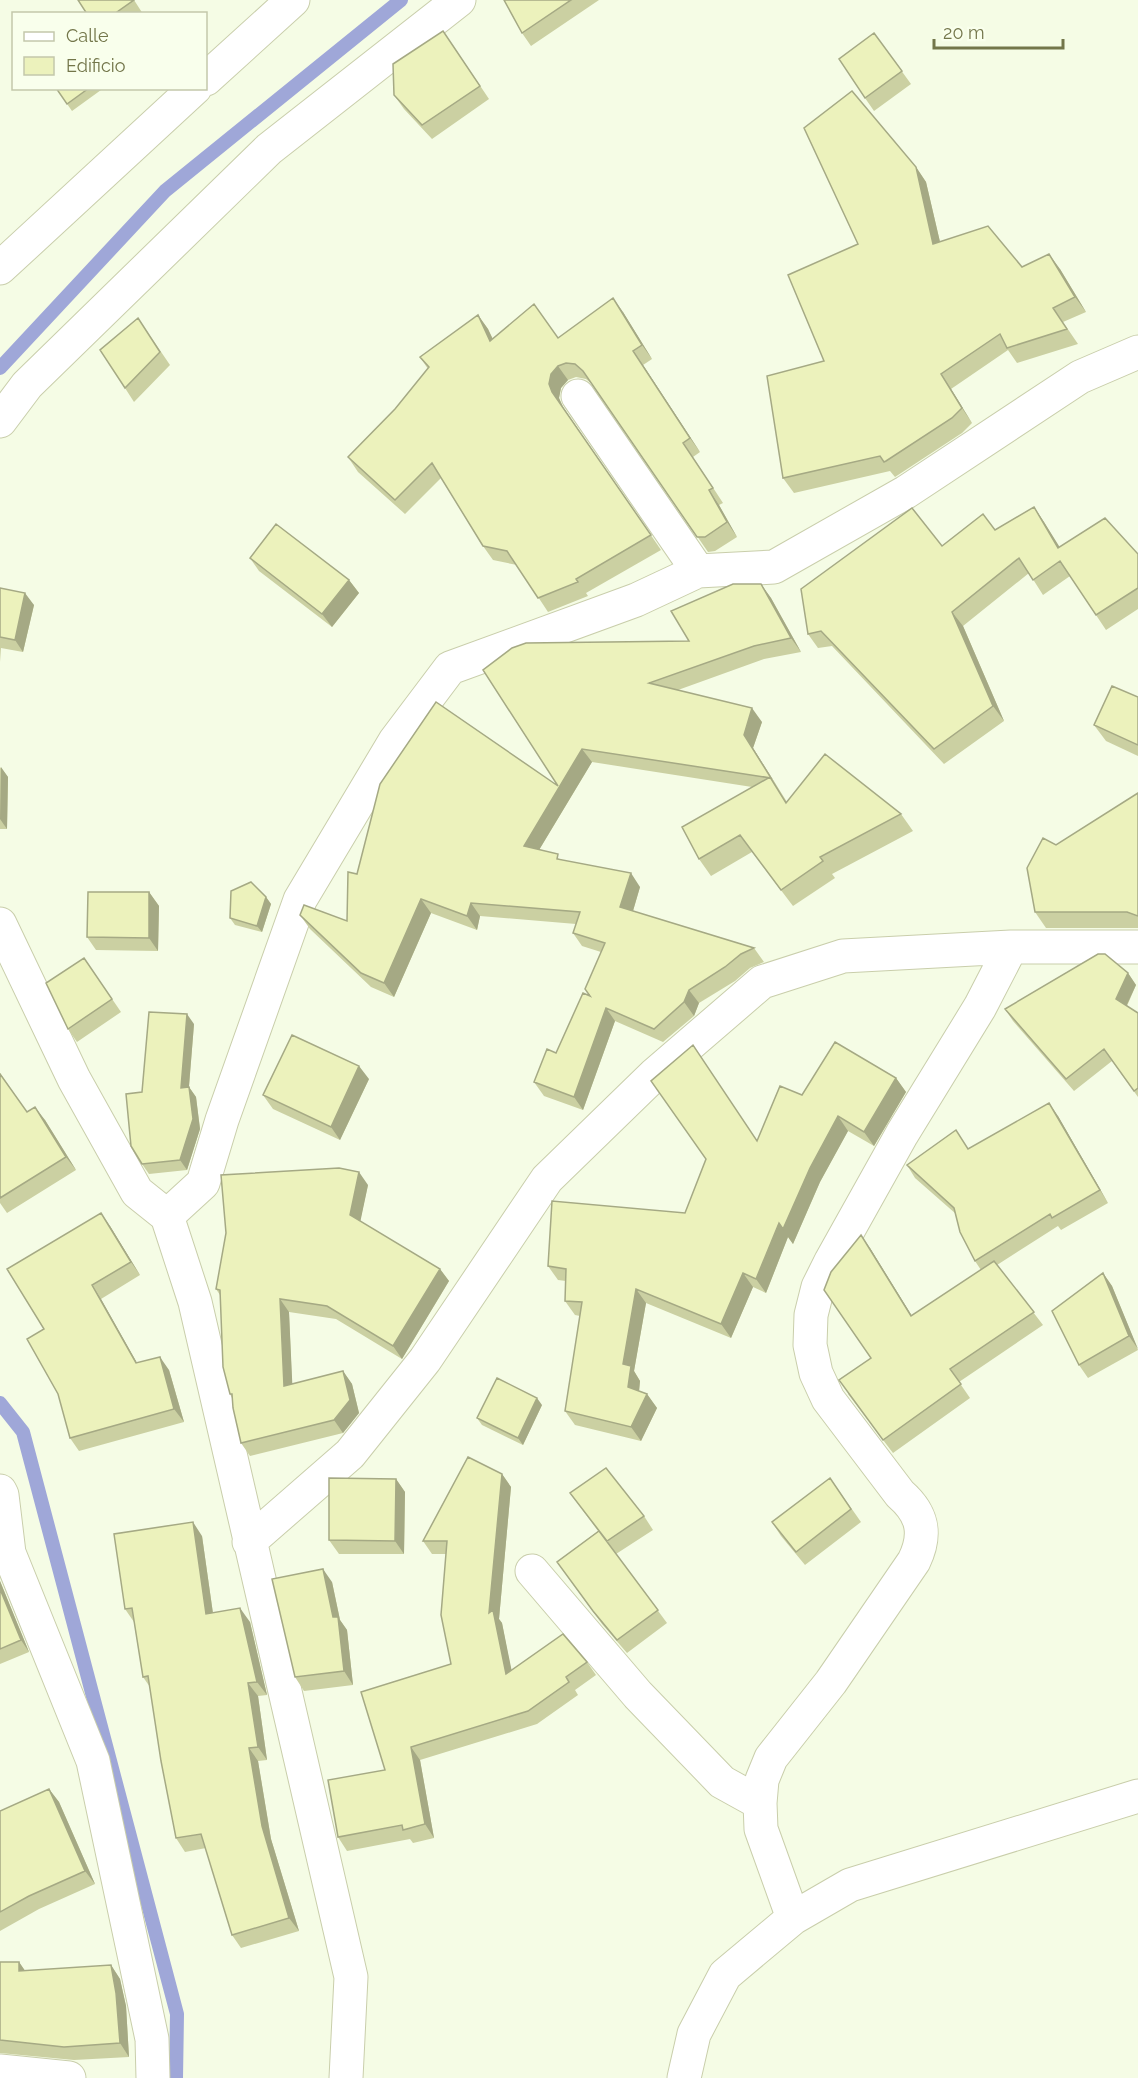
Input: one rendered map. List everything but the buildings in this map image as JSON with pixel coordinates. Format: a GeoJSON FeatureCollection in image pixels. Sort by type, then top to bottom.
{"type":"FeatureCollection","features":[{"type":"Feature","properties":{"kind":"street"},"geometry":{"type":"LineString","coordinates":[[207,78],[293,0]]}},
{"type":"Feature","properties":{"kind":"street"},"geometry":{"type":"LineString","coordinates":[[0,422],[27,385],[269,149],[459,0]]}},
{"type":"Feature","properties":{"kind":"street"},"geometry":{"type":"LineString","coordinates":[[0,268],[193,90]]}},
{"type":"Feature","properties":{"kind":"street"},"geometry":{"type":"LineString","coordinates":[[167,1216],[203,1184],[222,1120],[300,900],[395,741],[450,668],[636,600],[698,571],[774,567],[906,492],[1080,377],[1138,352]]}},
{"type":"Feature","properties":{"kind":"street"},"geometry":{"type":"LineString","coordinates":[[578,396],[698,571]]}},
{"type":"Feature","properties":{"kind":"street"},"geometry":{"type":"LineString","coordinates":[[0,924],[74,1078],[137,1192],[167,1216],[195,1302],[351,1977],[346,2078]]}},
{"type":"Feature","properties":{"kind":"street"},"geometry":{"type":"LineString","coordinates":[[249,1542],[350,1454],[425,1360],[547,1179],[654,1075],[762,982],[843,956],[1011,947],[1138,947]]}},
{"type":"Feature","properties":{"kind":"street"},"geometry":{"type":"LineString","coordinates":[[793,1918],[761,1829],[762,1780],[771,1758],[831,1682],[914,1561],[922,1538],[921,1526],[914,1508],[900,1494],[828,1399],[816,1373],[810,1345],[811,1316],[818,1287],[902,1134],[980,1007],[1011,947]]}},
{"type":"Feature","properties":{"kind":"street"},"geometry":{"type":"LineString","coordinates":[[0,1491],[9,1553],[93,1761],[152,2039],[153,2078]]}},
{"type":"Feature","properties":{"kind":"street"},"geometry":{"type":"LineString","coordinates":[[532,1571],[638,1695],[722,1782],[760,1803]]}},
{"type":"Feature","properties":{"kind":"street"},"geometry":{"type":"LineString","coordinates":[[684,2078],[694,2034],[725,1975],[793,1918],[850,1885],[1138,1796]]}},
{"type":"Feature","properties":{"kind":"street"},"geometry":{"type":"LineString","coordinates":[[0,2071],[69,2078]]}},
{"type":"Feature","properties":{"kind":"waterway"},"geometry":{"type":"LineString","coordinates":[[0,368],[165,191],[401,0]]}},
{"type":"Feature","properties":{"kind":"waterway"},"geometry":{"type":"LineString","coordinates":[[0,1403],[23,1432],[177,2014],[176,2078]]}}]}
